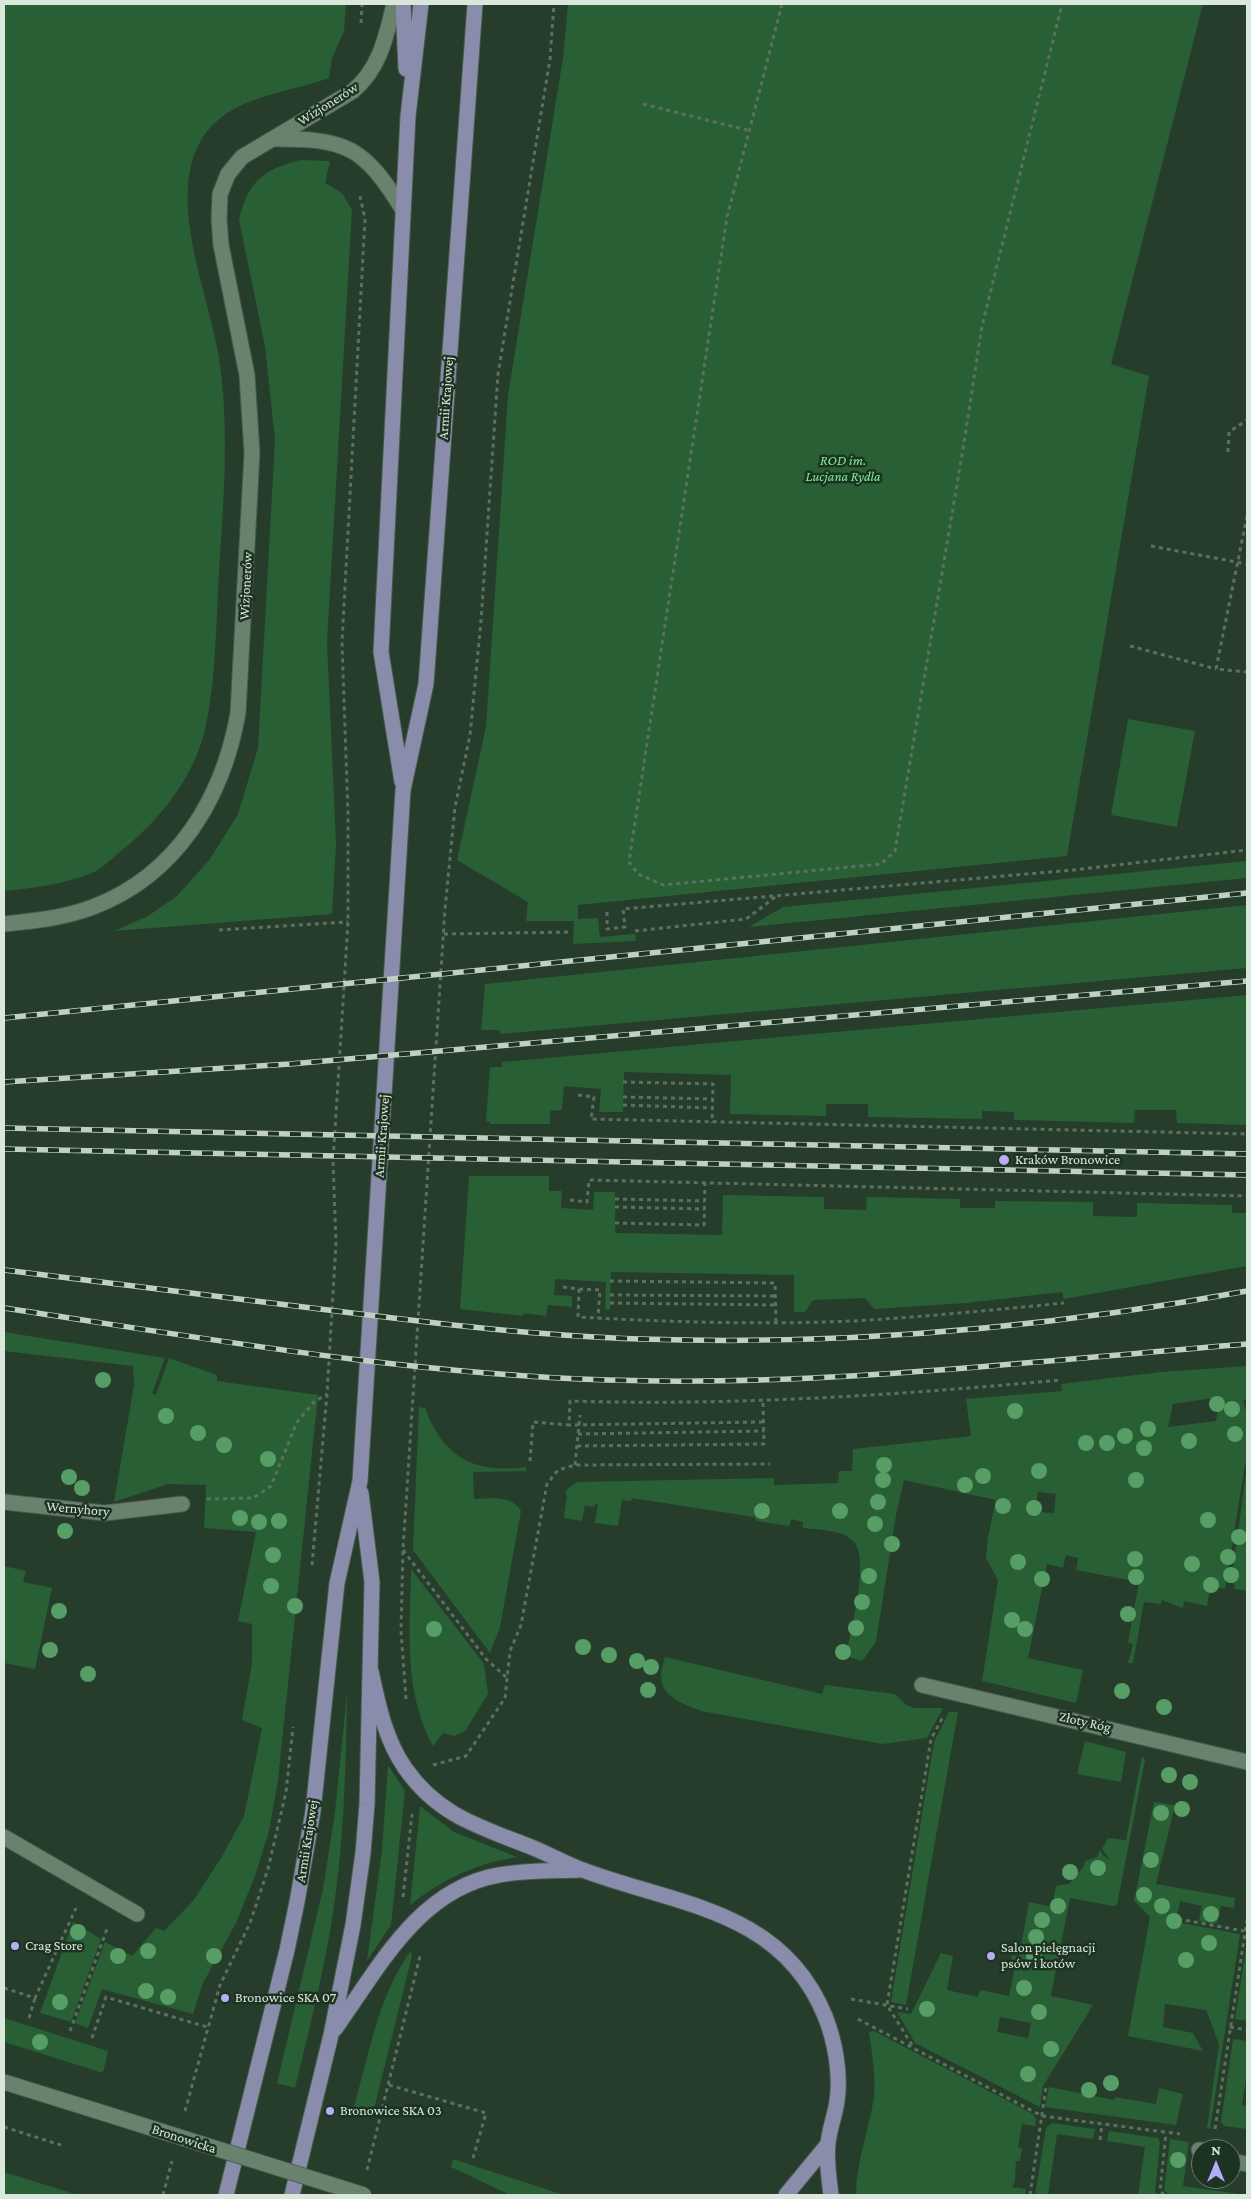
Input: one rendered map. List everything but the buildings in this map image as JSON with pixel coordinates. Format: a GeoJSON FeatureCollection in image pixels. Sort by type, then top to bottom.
{"type":"FeatureCollection","features":[{"type":"Feature","properties":{"kind":"main road"},"geometry":{"type":"LineString","coordinates":[[403,4],[408,116]]}},
{"type":"Feature","properties":{"kind":"main road","name":"Armii Krajowej"},"geometry":{"type":"LineString","coordinates":[[403,790],[380,652],[408,116],[421,4]]}},
{"type":"Feature","properties":{"kind":"main road","name":"Armii Krajowej"},"geometry":{"type":"LineString","coordinates":[[226,2195],[287,1950],[299,1892],[312,1811],[337,1583],[360,1481],[403,790],[426,684],[475,4]]}},
{"type":"Feature","properties":{"kind":"main road","name":"Armii Krajowej"},"geometry":{"type":"LineString","coordinates":[[292,2195],[332,2035],[353,1925],[363,1853],[367,1804],[372,1582],[360,1481]]}},
{"type":"Feature","properties":{"kind":"main road"},"geometry":{"type":"LineString","coordinates":[[370,1671],[381,1712],[394,1748],[405,1767],[431,1797],[465,1822],[528,1845],[580,1870],[711,1910],[757,1932],[791,1960],[816,1997],[826,2017],[834,2050],[838,2099],[828,2144],[831,2195]]}},
{"type":"Feature","properties":{"kind":"main road"},"geometry":{"type":"LineString","coordinates":[[332,2035],[394,1945],[427,1909],[442,1897],[460,1887],[499,1875],[580,1870]]}},
{"type":"Feature","properties":{"kind":"main road"},"geometry":{"type":"LineString","coordinates":[[786,2195],[828,2144]]}},
{"type":"Feature","properties":{"kind":"street","name":"Wizjonerów"},"geometry":{"type":"LineString","coordinates":[[4,924],[43,920],[92,908],[121,895],[142,881],[160,867],[192,831],[211,798],[224,769],[238,713],[252,453],[247,375],[218,219],[220,194],[228,174],[242,157],[353,91],[364,82],[374,68],[385,43],[394,4]]}},
{"type":"Feature","properties":{"kind":"street","name":"Wizjonerów"},"geometry":{"type":"LineString","coordinates":[[271,140],[327,142],[351,149],[382,175],[403,210]]}},
{"type":"Feature","properties":{"kind":"street","name":"Wernyhory"},"geometry":{"type":"LineString","coordinates":[[4,1502],[105,1513],[182,1504]]}},
{"type":"Feature","properties":{"kind":"street","name":"Złoty Róg"},"geometry":{"type":"LineString","coordinates":[[922,1685],[1247,1762]]}},
{"type":"Feature","properties":{"kind":"street"},"geometry":{"type":"LineString","coordinates":[[4,1837],[138,1914]]}},
{"type":"Feature","properties":{"kind":"street","name":"Bronowicka"},"geometry":{"type":"LineString","coordinates":[[4,2082],[364,2195]]}},
{"type":"Feature","properties":{"kind":"path"},"geometry":{"type":"LineString","coordinates":[[407,1704],[401,1631],[403,1550],[444,934],[455,807],[470,735],[481,621],[498,374],[550,59],[554,4]]}},
{"type":"Feature","properties":{"kind":"path"},"geometry":{"type":"LineString","coordinates":[[782,4],[747,130],[727,217],[629,862],[638,874],[663,885],[881,864],[895,851],[982,326],[1062,4]]}},
{"type":"Feature","properties":{"kind":"path"},"geometry":{"type":"LineString","coordinates":[[643,104],[747,130]]}},
{"type":"Feature","properties":{"kind":"path"},"geometry":{"type":"LineString","coordinates":[[312,1568],[327,1394],[336,1243],[333,1162],[348,922],[348,814],[342,642],[365,219],[361,198],[357,191]]}},
{"type":"Feature","properties":{"kind":"path"},"geometry":{"type":"LineString","coordinates":[[1228,452],[1229,432],[1247,420]]}},
{"type":"Feature","properties":{"kind":"path"},"geometry":{"type":"LineString","coordinates":[[1216,669],[1247,516]]}},
{"type":"Feature","properties":{"kind":"path"},"geometry":{"type":"LineString","coordinates":[[1151,546],[1247,564]]}},
{"type":"Feature","properties":{"kind":"path"},"geometry":{"type":"LineString","coordinates":[[1130,646],[1216,669],[1247,672]]}},
{"type":"Feature","properties":{"kind":"path"},"geometry":{"type":"LineString","coordinates":[[606,912],[607,928],[625,927],[623,910],[1073,870],[1247,850]]}},
{"type":"Feature","properties":{"kind":"path"},"geometry":{"type":"LineString","coordinates":[[635,931],[746,919],[779,895]]}},
{"type":"Feature","properties":{"kind":"path"},"geometry":{"type":"LineString","coordinates":[[219,930],[348,922]]}},
{"type":"Feature","properties":{"kind":"path"},"geometry":{"type":"LineString","coordinates":[[444,934],[572,932]]}},
{"type":"Feature","properties":{"kind":"path"},"geometry":{"type":"LineString","coordinates":[[623,1082],[713,1084],[712,1123]]}},
{"type":"Feature","properties":{"kind":"path"},"geometry":{"type":"LineString","coordinates":[[578,1096],[594,1097],[591,1119],[1247,1134]]}},
{"type":"Feature","properties":{"kind":"path"},"geometry":{"type":"LineString","coordinates":[[623,1097],[713,1099]]}},
{"type":"Feature","properties":{"kind":"path"},"geometry":{"type":"LineString","coordinates":[[622,1105],[712,1108]]}},
{"type":"Feature","properties":{"kind":"path"},"geometry":{"type":"LineString","coordinates":[[570,1200],[587,1202],[589,1180],[1247,1196]]}},
{"type":"Feature","properties":{"kind":"path"},"geometry":{"type":"LineString","coordinates":[[615,1223],[704,1225],[705,1183]]}},
{"type":"Feature","properties":{"kind":"path"},"geometry":{"type":"LineString","coordinates":[[616,1199],[705,1201]]}},
{"type":"Feature","properties":{"kind":"path"},"geometry":{"type":"LineString","coordinates":[[615,1208],[705,1209]]}},
{"type":"Feature","properties":{"kind":"path"},"geometry":{"type":"LineString","coordinates":[[610,1281],[775,1283],[776,1322]]}},
{"type":"Feature","properties":{"kind":"path"},"geometry":{"type":"LineString","coordinates":[[563,1287],[600,1290],[598,1318]]}},
{"type":"Feature","properties":{"kind":"path"},"geometry":{"type":"LineString","coordinates":[[573,1288],[579,1289],[578,1317],[598,1318],[776,1322],[950,1314],[1064,1303]]}},
{"type":"Feature","properties":{"kind":"path"},"geometry":{"type":"LineString","coordinates":[[610,1295],[775,1296]]}},
{"type":"Feature","properties":{"kind":"path"},"geometry":{"type":"LineString","coordinates":[[610,1303],[775,1305]]}},
{"type":"Feature","properties":{"kind":"path"},"geometry":{"type":"LineString","coordinates":[[530,1461],[533,1422],[569,1425],[570,1401],[763,1402],[1061,1380]]}},
{"type":"Feature","properties":{"kind":"path"},"geometry":{"type":"LineString","coordinates":[[182,1504],[206,1499],[253,1498],[271,1486],[297,1422],[314,1402],[327,1394]]}},
{"type":"Feature","properties":{"kind":"path"},"geometry":{"type":"LineString","coordinates":[[577,1446],[764,1444],[763,1402]]}},
{"type":"Feature","properties":{"kind":"path"},"geometry":{"type":"LineString","coordinates":[[574,1465],[580,1416]]}},
{"type":"Feature","properties":{"kind":"path"},"geometry":{"type":"LineString","coordinates":[[559,1424],[579,1426],[764,1422]]}},
{"type":"Feature","properties":{"kind":"path"},"geometry":{"type":"LineString","coordinates":[[578,1434],[764,1431]]}},
{"type":"Feature","properties":{"kind":"path"},"geometry":{"type":"LineString","coordinates":[[430,1758],[434,1764],[466,1756],[505,1698],[510,1650],[521,1624],[547,1484],[558,1470],[574,1465],[770,1464]]}},
{"type":"Feature","properties":{"kind":"path"},"geometry":{"type":"LineString","coordinates":[[403,1550],[486,1659],[506,1677]]}},
{"type":"Feature","properties":{"kind":"path"},"geometry":{"type":"LineString","coordinates":[[912,2046],[888,2006],[931,1740],[946,1710]]}},
{"type":"Feature","properties":{"kind":"path"},"geometry":{"type":"LineString","coordinates":[[92,2038],[106,1997],[207,2027],[220,1985],[250,1923],[268,1869],[286,1792],[294,1724]]}},
{"type":"Feature","properties":{"kind":"path"},"geometry":{"type":"LineString","coordinates":[[402,1907],[412,1812]]}},
{"type":"Feature","properties":{"kind":"path"},"geometry":{"type":"LineString","coordinates":[[29,2018],[35,1998],[86,1885]]}},
{"type":"Feature","properties":{"kind":"path"},"geometry":{"type":"LineString","coordinates":[[70,2031],[117,1902]]}},
{"type":"Feature","properties":{"kind":"path"},"geometry":{"type":"LineString","coordinates":[[1178,1919],[1244,1931]]}},
{"type":"Feature","properties":{"kind":"path"},"geometry":{"type":"LineString","coordinates":[[1215,2128],[1247,1920]]}},
{"type":"Feature","properties":{"kind":"path"},"geometry":{"type":"LineString","coordinates":[[366,2177],[421,1954]]}},
{"type":"Feature","properties":{"kind":"path"},"geometry":{"type":"LineString","coordinates":[[4,1988],[35,1998]]}},
{"type":"Feature","properties":{"kind":"path"},"geometry":{"type":"LineString","coordinates":[[852,1999],[908,2009]]}},
{"type":"Feature","properties":{"kind":"path"},"geometry":{"type":"LineString","coordinates":[[858,2019],[1042,2116],[1185,2135]]}},
{"type":"Feature","properties":{"kind":"path"},"geometry":{"type":"LineString","coordinates":[[1230,2027],[1247,2030]]}},
{"type":"Feature","properties":{"kind":"path"},"geometry":{"type":"LineString","coordinates":[[389,2085],[486,2113],[474,2158]]}},
{"type":"Feature","properties":{"kind":"path"},"geometry":{"type":"LineString","coordinates":[[1030,2195],[1046,2087]]}},
{"type":"Feature","properties":{"kind":"path"},"geometry":{"type":"LineString","coordinates":[[1100,2140],[1102,2124]]}},
{"type":"Feature","properties":{"kind":"path"},"geometry":{"type":"LineString","coordinates":[[4,2127],[64,2146]]}},
{"type":"Feature","properties":{"kind":"path"},"geometry":{"type":"LineString","coordinates":[[1164,2195],[1160,2191],[1166,2133]]}},
{"type":"Feature","properties":{"kind":"green space"},"geometry":{"type":"Polygon","coordinates":[[[4,4],[346,4],[344,31],[332,58],[329,78],[258,99],[225,115],[211,127],[200,142],[191,165],[188,191],[189,218],[199,274],[218,352],[222,379],[225,434],[224,489],[213,672],[209,711],[199,749],[182,784],[158,816],[144,831],[102,867],[94,872],[61,882],[4,891],[4,4]]]}},
{"type":"Feature","properties":{"kind":"green space","name":"ROD im. Lucjana Rydla"},"geometry":{"type":"Polygon","coordinates":[[[568,4],[1203,4],[1111,364],[1149,376],[1067,856],[578,905],[578,919],[598,918],[600,937],[635,934],[636,941],[573,944],[574,921],[526,921],[528,902],[457,860],[486,727],[508,395],[563,58],[568,4]]]}},
{"type":"Feature","properties":{"kind":"green space"},"geometry":{"type":"Polygon","coordinates":[[[300,160],[330,161],[325,183],[342,193],[352,210],[327,641],[336,844],[332,914],[114,931],[148,916],[177,896],[210,859],[238,814],[258,748],[275,440],[265,346],[239,220],[252,187],[266,173],[300,160]]]}},
{"type":"Feature","properties":{"kind":"green space"},"geometry":{"type":"Polygon","coordinates":[[[1128,719],[1195,731],[1177,827],[1111,815],[1128,719]]]}},
{"type":"Feature","properties":{"kind":"green space"},"geometry":{"type":"Polygon","coordinates":[[[1247,861],[1247,878],[749,927],[783,907],[1247,861]]]}},
{"type":"Feature","properties":{"kind":"green space"},"geometry":{"type":"Polygon","coordinates":[[[1247,905],[1247,968],[500,1034],[500,1030],[481,1030],[485,984],[1247,905]]]}},
{"type":"Feature","properties":{"kind":"green space"},"geometry":{"type":"Polygon","coordinates":[[[1247,995],[1247,1125],[1177,1123],[1176,1110],[1135,1110],[1134,1123],[1014,1120],[1014,1112],[982,1111],[982,1119],[868,1117],[868,1104],[826,1104],[826,1116],[730,1114],[731,1075],[624,1072],[623,1112],[599,1112],[601,1089],[564,1086],[562,1110],[550,1111],[550,1124],[490,1124],[490,1122],[486,1121],[490,1067],[502,1067],[502,1062],[1247,995]]]}},
{"type":"Feature","properties":{"kind":"green space"},"geometry":{"type":"Polygon","coordinates":[[[469,1176],[549,1176],[549,1191],[562,1191],[561,1208],[593,1210],[594,1192],[615,1192],[615,1233],[722,1235],[723,1195],[824,1197],[824,1209],[866,1210],[867,1197],[960,1199],[960,1208],[995,1208],[995,1201],[1093,1202],[1093,1216],[1137,1217],[1137,1203],[1232,1205],[1232,1213],[1247,1213],[1247,1266],[1064,1299],[1062,1292],[966,1303],[874,1309],[865,1298],[813,1300],[805,1312],[794,1312],[794,1275],[611,1272],[610,1310],[605,1309],[606,1282],[555,1279],[554,1295],[572,1296],[572,1307],[548,1305],[546,1316],[524,1313],[523,1316],[460,1309],[469,1176]]]}},
{"type":"Feature","properties":{"kind":"green space"},"geometry":{"type":"Polygon","coordinates":[[[4,1332],[165,1358],[152,1393],[156,1395],[169,1358],[217,1375],[217,1381],[318,1395],[278,1780],[269,1831],[255,1876],[236,1923],[203,1983],[193,2014],[102,1989],[88,2028],[75,2023],[105,1942],[132,1956],[156,1928],[164,1931],[193,1901],[221,1858],[244,1816],[262,1728],[242,1720],[252,1663],[252,1624],[238,1621],[256,1532],[204,1528],[206,1485],[168,1484],[114,1502],[134,1385],[133,1366],[4,1351],[4,1332]]]}},
{"type":"Feature","properties":{"kind":"green space"},"geometry":{"type":"Polygon","coordinates":[[[1247,1366],[1247,1399],[1243,1400],[1247,1416],[1247,1453],[1225,1589],[1210,1587],[1207,1606],[1184,1601],[1183,1608],[1162,1600],[1161,1604],[1144,1602],[1133,1663],[1128,1663],[1133,1644],[1128,1643],[1139,1582],[1076,1570],[1078,1558],[1066,1555],[1063,1568],[1047,1564],[1028,1658],[1083,1670],[1076,1703],[982,1681],[998,1580],[986,1558],[988,1537],[996,1500],[904,1480],[896,1515],[876,1642],[862,1661],[846,1656],[860,1580],[858,1551],[854,1542],[837,1532],[803,1528],[803,1522],[791,1519],[789,1526],[757,1521],[754,1517],[632,1498],[631,1501],[622,1500],[618,1526],[595,1523],[598,1503],[592,1507],[585,1505],[582,1521],[564,1518],[567,1495],[565,1495],[568,1488],[578,1482],[774,1478],[774,1485],[838,1483],[839,1471],[852,1471],[853,1449],[971,1436],[966,1399],[1062,1391],[1061,1384],[1161,1372],[1247,1366]],[[1220,1397],[1173,1404],[1168,1427],[1216,1421],[1220,1397]],[[1038,1492],[1035,1512],[1054,1513],[1056,1494],[1038,1492]]]}},
{"type":"Feature","properties":{"kind":"green space"},"geometry":{"type":"Polygon","coordinates":[[[419,1407],[425,1408],[432,1425],[441,1439],[451,1450],[463,1458],[491,1468],[526,1467],[526,1471],[473,1472],[474,1499],[494,1498],[506,1500],[512,1502],[521,1511],[500,1627],[490,1653],[413,1550],[419,1407]]]}},
{"type":"Feature","properties":{"kind":"green space"},"geometry":{"type":"Polygon","coordinates":[[[1247,1466],[1247,1591],[1234,1589],[1235,1584],[1231,1583],[1247,1466]]]}},
{"type":"Feature","properties":{"kind":"green space"},"geometry":{"type":"Polygon","coordinates":[[[4,1566],[26,1571],[23,1582],[52,1588],[35,1669],[4,1663],[4,1566]]]}},
{"type":"Feature","properties":{"kind":"green space"},"geometry":{"type":"Polygon","coordinates":[[[411,1569],[484,1664],[488,1694],[465,1731],[454,1736],[443,1733],[433,1746],[423,1725],[417,1704],[410,1659],[411,1569]]]}},
{"type":"Feature","properties":{"kind":"green space"},"geometry":{"type":"Polygon","coordinates":[[[665,1657],[822,1694],[825,1685],[895,1694],[906,1705],[914,1708],[943,1708],[927,1738],[882,1744],[701,1711],[675,1699],[665,1690],[661,1677],[665,1657]]]}},
{"type":"Feature","properties":{"kind":"green space"},"geometry":{"type":"Polygon","coordinates":[[[347,1693],[344,1803],[337,1886],[316,2001],[295,2088],[277,2083],[323,1889],[335,1812],[347,1693]]]}},
{"type":"Feature","properties":{"kind":"green space"},"geometry":{"type":"Polygon","coordinates":[[[949,1712],[958,1712],[906,2005],[891,2002],[934,1742],[949,1712]]]}},
{"type":"Feature","properties":{"kind":"green space"},"geometry":{"type":"Polygon","coordinates":[[[1085,1741],[1126,1752],[1121,1782],[1077,1774],[1085,1741]]]}},
{"type":"Feature","properties":{"kind":"green space"},"geometry":{"type":"Polygon","coordinates":[[[1142,1756],[1145,1760],[1117,1905],[1113,1906],[1070,1898],[1051,1996],[1093,2005],[1043,2086],[1040,2107],[915,2043],[897,2012],[911,2014],[941,1953],[953,1956],[947,1990],[978,1997],[980,1990],[1009,1996],[1015,1967],[1011,1966],[1012,1955],[1019,1956],[1029,1902],[1052,1907],[1056,1886],[1069,1884],[1084,1866],[1085,1861],[1097,1857],[1100,1850],[1110,1860],[1102,1849],[1108,1838],[1126,1840],[1142,1756]],[[1000,2017],[997,2032],[1028,2038],[1031,2023],[1000,2017]]]}},
{"type":"Feature","properties":{"kind":"green space"},"geometry":{"type":"Polygon","coordinates":[[[388,1765],[405,1791],[391,1925],[367,1961],[382,1850],[388,1765]]]}},
{"type":"Feature","properties":{"kind":"green space"},"geometry":{"type":"Polygon","coordinates":[[[1154,1802],[1175,1805],[1156,1884],[1235,1898],[1234,1908],[1221,1906],[1217,1924],[1199,1921],[1202,1906],[1180,1901],[1176,1922],[1240,1934],[1210,2129],[1207,2128],[1219,2044],[1206,2010],[1165,2004],[1163,2027],[1193,2033],[1203,2051],[1128,2036],[1150,1917],[1134,1901],[1154,1802]]]}},
{"type":"Feature","properties":{"kind":"green space"},"geometry":{"type":"Polygon","coordinates":[[[420,1806],[454,1832],[517,1857],[473,1868],[447,1880],[410,1905],[420,1806]]]}},
{"type":"Feature","properties":{"kind":"green space"},"geometry":{"type":"Polygon","coordinates":[[[73,1922],[101,1939],[71,2022],[40,2013],[73,1922]]]}},
{"type":"Feature","properties":{"kind":"green space"},"geometry":{"type":"Polygon","coordinates":[[[1247,1942],[1247,2021],[1235,2019],[1247,1942]]]}},
{"type":"Feature","properties":{"kind":"green space"},"geometry":{"type":"Polygon","coordinates":[[[411,1950],[412,1956],[373,2113],[354,2107],[382,2006],[390,1987],[411,1950]]]}},
{"type":"Feature","properties":{"kind":"green space"},"geometry":{"type":"Polygon","coordinates":[[[4,2018],[108,2051],[103,2073],[4,2042],[4,2018]]]}},
{"type":"Feature","properties":{"kind":"green space"},"geometry":{"type":"Polygon","coordinates":[[[874,2031],[1033,2114],[1036,2119],[1035,2126],[1022,2124],[1018,2147],[1022,2148],[1020,2161],[1016,2161],[1015,2181],[1012,2187],[1026,2189],[1025,2195],[856,2195],[860,2158],[874,2097],[874,2073],[869,2032],[874,2031]]]}},
{"type":"Feature","properties":{"kind":"green space"},"geometry":{"type":"Polygon","coordinates":[[[1233,2039],[1247,2041],[1247,2071],[1242,2105],[1247,2106],[1247,2129],[1224,2126],[1221,2122],[1233,2039]]]}},
{"type":"Feature","properties":{"kind":"green space"},"geometry":{"type":"Polygon","coordinates":[[[1049,2087],[1114,2100],[1115,2097],[1156,2104],[1159,2088],[1183,2094],[1176,2125],[1045,2107],[1049,2087]]]}},
{"type":"Feature","properties":{"kind":"green space"},"geometry":{"type":"Polygon","coordinates":[[[1052,2123],[1095,2129],[1093,2139],[1057,2134],[1048,2195],[1035,2195],[1046,2128],[1052,2123]]]}},
{"type":"Feature","properties":{"kind":"green space"},"geometry":{"type":"Polygon","coordinates":[[[1109,2131],[1158,2138],[1160,2143],[1155,2191],[1158,2195],[1138,2195],[1145,2147],[1107,2141],[1109,2131]]]}},
{"type":"Feature","properties":{"kind":"green space"},"geometry":{"type":"Polygon","coordinates":[[[1170,2139],[1189,2142],[1183,2186],[1191,2187],[1191,2189],[1246,2195],[1169,2195],[1164,2190],[1170,2139]]]}},
{"type":"Feature","properties":{"kind":"green space"},"geometry":{"type":"Polygon","coordinates":[[[453,2159],[564,2195],[510,2195],[451,2167],[453,2159]]]}},
{"type":"Feature","properties":{"kind":"green space"},"geometry":{"type":"Polygon","coordinates":[[[4,2172],[78,2195],[7,2195],[4,2194],[4,2172]]]}},
{"type":"Feature","properties":{"kind":"railway"},"geometry":{"type":"LineString","coordinates":[[4,1018],[1247,893]]}},
{"type":"Feature","properties":{"kind":"railway"},"geometry":{"type":"LineString","coordinates":[[4,1082],[290,1064],[1247,981]]}},
{"type":"Feature","properties":{"kind":"railway"},"geometry":{"type":"LineString","coordinates":[[4,1128],[1247,1154]]}},
{"type":"Feature","properties":{"kind":"railway"},"geometry":{"type":"LineString","coordinates":[[4,1149],[1247,1175]]}},
{"type":"Feature","properties":{"kind":"railway"},"geometry":{"type":"LineString","coordinates":[[4,1270],[406,1320],[562,1335],[641,1339],[794,1340],[946,1331],[1097,1315],[1247,1291]]}},
{"type":"Feature","properties":{"kind":"railway"},"geometry":{"type":"LineString","coordinates":[[4,1308],[305,1353],[380,1362],[456,1370],[608,1380],[768,1380],[848,1376],[1008,1365],[1247,1344]]}},
{"type":"Feature","properties":{"kind":"place","name":"Kraków Bronowice"},"geometry":{"type":"Point","coordinates":[1004,1160]}},
{"type":"Feature","properties":{"kind":"place","name":"Crag Store"},"geometry":{"type":"Point","coordinates":[15,1946]}},
{"type":"Feature","properties":{"kind":"place","name":"Salon pielęgnacji psów i kotów"},"geometry":{"type":"Point","coordinates":[991,1956]}},
{"type":"Feature","properties":{"kind":"place","name":"Bronowice SKA 07"},"geometry":{"type":"Point","coordinates":[225,1998]}},
{"type":"Feature","properties":{"kind":"place","name":"Bronowice SKA 03"},"geometry":{"type":"Point","coordinates":[330,2111]}}]}
